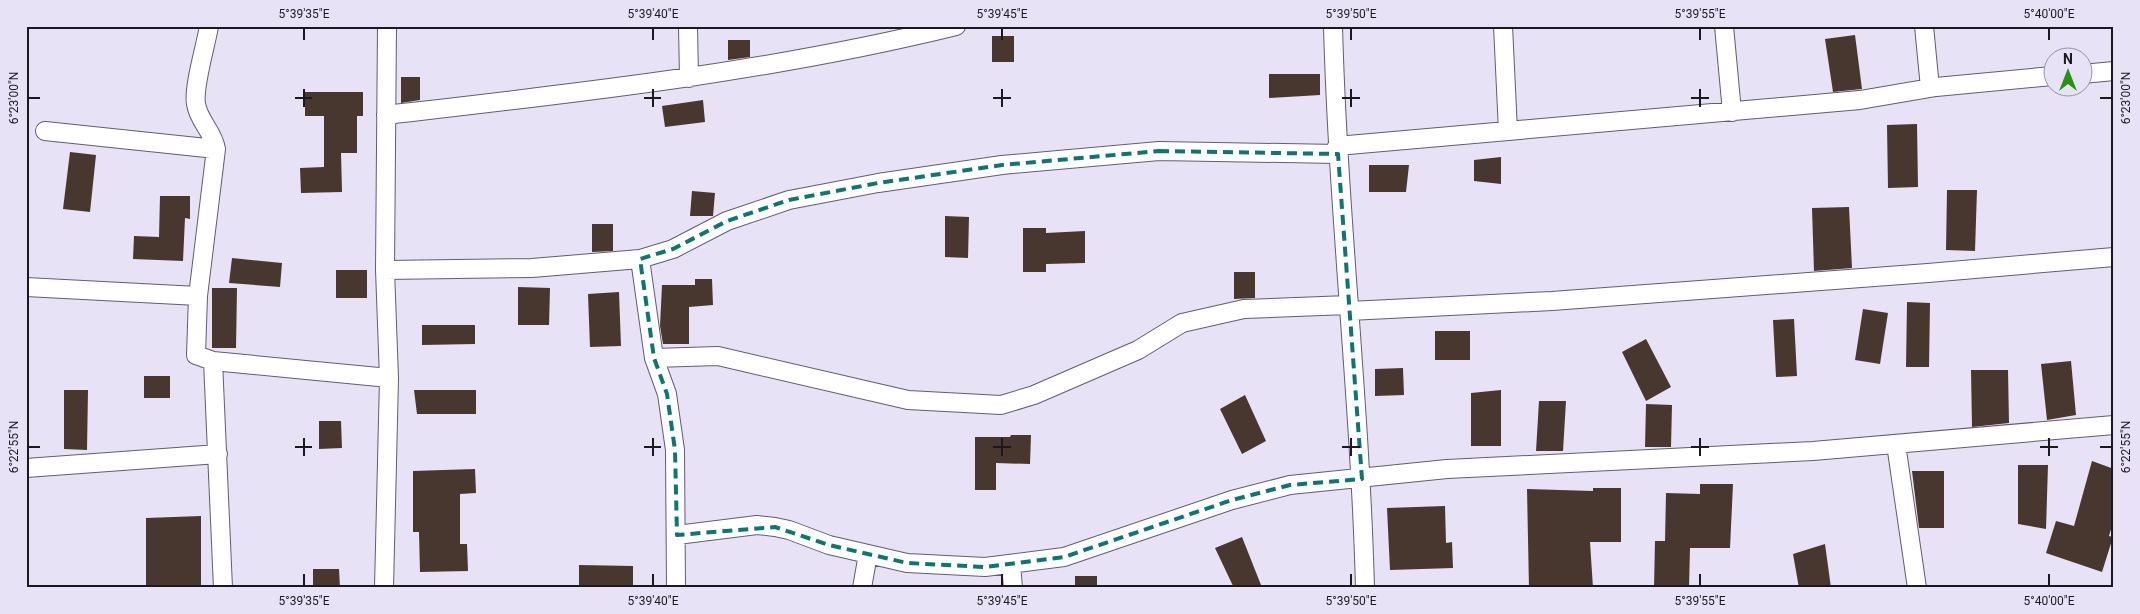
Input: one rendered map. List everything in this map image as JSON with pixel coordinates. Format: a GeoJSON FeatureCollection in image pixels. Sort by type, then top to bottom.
{"type":"FeatureCollection","features":[{"type":"Feature","properties":{"kind":"street"},"geometry":{"type":"LineString","coordinates":[[209,26],[196,102],[200,118],[214,137],[216,149],[198,296],[196,355],[212,362],[389,378]]}},
{"type":"Feature","properties":{"kind":"street"},"geometry":{"type":"LineString","coordinates":[[384,588],[389,378],[385,270],[386,26]]}},
{"type":"Feature","properties":{"kind":"street"},"geometry":{"type":"LineString","coordinates":[[688,26],[689,78]]}},
{"type":"Feature","properties":{"kind":"street"},"geometry":{"type":"LineString","coordinates":[[386,115],[648,85],[911,37],[956,26]]}},
{"type":"Feature","properties":{"kind":"street"},"geometry":{"type":"LineString","coordinates":[[1333,26],[1338,150],[1348,308],[1362,479],[1365,588]]}},
{"type":"Feature","properties":{"kind":"street"},"geometry":{"type":"LineString","coordinates":[[1503,26],[1508,131]]}},
{"type":"Feature","properties":{"kind":"street"},"geometry":{"type":"LineString","coordinates":[[1724,26],[1732,112]]}},
{"type":"Feature","properties":{"kind":"street"},"geometry":{"type":"LineString","coordinates":[[1924,26],[1930,88]]}},
{"type":"Feature","properties":{"kind":"street"},"geometry":{"type":"LineString","coordinates":[[2092,73],[2114,71]]}},
{"type":"Feature","properties":{"kind":"street"},"geometry":{"type":"LineString","coordinates":[[385,270],[532,268],[640,259],[672,250],[727,221],[789,200],[878,183],[1002,165],[1159,151],[1338,150],[1508,131],[1860,100],[1930,88],[2042,77]]}},
{"type":"Feature","properties":{"kind":"street"},"geometry":{"type":"LineString","coordinates":[[45,131],[216,149]]}},
{"type":"Feature","properties":{"kind":"street"},"geometry":{"type":"LineString","coordinates":[[654,358],[718,356],[908,400],[1001,405],[1034,395],[1138,350],[1182,323],[1244,309],[1348,308],[1552,301],[1919,274],[2114,257]]}},
{"type":"Feature","properties":{"kind":"street"},"geometry":{"type":"LineString","coordinates":[[640,259],[654,358],[668,394],[675,450],[676,588]]}},
{"type":"Feature","properties":{"kind":"street"},"geometry":{"type":"LineString","coordinates":[[26,288],[198,296]]}},
{"type":"Feature","properties":{"kind":"street"},"geometry":{"type":"LineString","coordinates":[[212,362],[218,454],[223,588]]}},
{"type":"Feature","properties":{"kind":"street"},"geometry":{"type":"LineString","coordinates":[[677,535],[757,525],[775,526],[829,545],[907,563],[985,567],[1064,558],[1232,500],[1290,485],[1447,469],[1804,452],[2114,425]]}},
{"type":"Feature","properties":{"kind":"street"},"geometry":{"type":"LineString","coordinates":[[1896,444],[1917,588]]}},
{"type":"Feature","properties":{"kind":"street"},"geometry":{"type":"LineString","coordinates":[[26,468],[218,454]]}},
{"type":"Feature","properties":{"kind":"street"},"geometry":{"type":"LineString","coordinates":[[862,588],[868,554]]}},
{"type":"Feature","properties":{"kind":"street"},"geometry":{"type":"LineString","coordinates":[[1011,564],[1013,588]]}},
{"type":"Feature","properties":{"kind":"highlighted area"},"geometry":{"type":"Polygon","coordinates":[[[1159,151],[1338,154],[1362,479],[1290,485],[1232,500],[1064,557],[985,567],[907,563],[829,545],[775,527],[677,535],[675,450],[667,394],[654,358],[640,259],[673,249],[727,221],[789,200],[878,183],[1002,165],[1159,151]]]}},
{"type":"Feature","properties":{"kind":"building"},"geometry":{"type":"Polygon","coordinates":[[[1855,35],[1862,89],[1833,92],[1825,39],[1855,35]]]}},
{"type":"Feature","properties":{"kind":"building"},"geometry":{"type":"Polygon","coordinates":[[[992,36],[1014,36],[1014,62],[992,62],[992,36]]]}},
{"type":"Feature","properties":{"kind":"building"},"geometry":{"type":"Polygon","coordinates":[[[728,40],[750,40],[750,57],[728,60],[728,40]]]}},
{"type":"Feature","properties":{"kind":"building"},"geometry":{"type":"Polygon","coordinates":[[[1269,74],[1320,74],[1320,95],[1269,98],[1269,74]]]}},
{"type":"Feature","properties":{"kind":"building"},"geometry":{"type":"Polygon","coordinates":[[[401,77],[420,77],[420,100],[401,103],[401,77]]]}},
{"type":"Feature","properties":{"kind":"building"},"geometry":{"type":"Polygon","coordinates":[[[305,92],[363,92],[363,116],[357,116],[357,153],[341,153],[342,192],[301,193],[300,168],[324,167],[324,116],[305,116],[305,92]]]}},
{"type":"Feature","properties":{"kind":"building"},"geometry":{"type":"Polygon","coordinates":[[[703,100],[705,122],[665,127],[662,106],[703,100]]]}},
{"type":"Feature","properties":{"kind":"building"},"geometry":{"type":"Polygon","coordinates":[[[1917,124],[1918,187],[1888,188],[1887,125],[1917,124]]]}},
{"type":"Feature","properties":{"kind":"building"},"geometry":{"type":"Polygon","coordinates":[[[70,152],[96,155],[90,212],[63,209],[70,152]]]}},
{"type":"Feature","properties":{"kind":"building"},"geometry":{"type":"Polygon","coordinates":[[[1501,157],[1501,184],[1474,181],[1474,160],[1501,157]]]}},
{"type":"Feature","properties":{"kind":"building"},"geometry":{"type":"Polygon","coordinates":[[[1369,165],[1409,165],[1406,192],[1369,192],[1369,165]]]}},
{"type":"Feature","properties":{"kind":"building"},"geometry":{"type":"Polygon","coordinates":[[[1947,190],[1977,190],[1975,251],[1946,250],[1947,190]]]}},
{"type":"Feature","properties":{"kind":"building"},"geometry":{"type":"Polygon","coordinates":[[[692,191],[715,193],[713,216],[690,216],[692,191]]]}},
{"type":"Feature","properties":{"kind":"building"},"geometry":{"type":"Polygon","coordinates":[[[160,196],[190,196],[190,219],[185,218],[183,261],[133,259],[134,236],[159,237],[160,196]]]}},
{"type":"Feature","properties":{"kind":"building"},"geometry":{"type":"Polygon","coordinates":[[[1849,207],[1852,268],[1814,271],[1812,208],[1849,207]]]}},
{"type":"Feature","properties":{"kind":"building"},"geometry":{"type":"Polygon","coordinates":[[[945,216],[969,217],[968,258],[945,257],[945,216]]]}},
{"type":"Feature","properties":{"kind":"building"},"geometry":{"type":"Polygon","coordinates":[[[592,224],[613,224],[613,251],[592,252],[592,224]]]}},
{"type":"Feature","properties":{"kind":"building"},"geometry":{"type":"Polygon","coordinates":[[[1023,228],[1046,228],[1046,233],[1085,231],[1085,263],[1046,264],[1046,272],[1023,272],[1023,228]]]}},
{"type":"Feature","properties":{"kind":"building"},"geometry":{"type":"Polygon","coordinates":[[[232,258],[282,263],[280,287],[229,283],[232,258]]]}},
{"type":"Feature","properties":{"kind":"building"},"geometry":{"type":"Polygon","coordinates":[[[336,270],[367,270],[367,298],[336,298],[336,270]]]}},
{"type":"Feature","properties":{"kind":"building"},"geometry":{"type":"Polygon","coordinates":[[[1234,272],[1255,272],[1255,298],[1234,299],[1234,272]]]}},
{"type":"Feature","properties":{"kind":"building"},"geometry":{"type":"Polygon","coordinates":[[[695,279],[712,279],[713,305],[689,307],[689,344],[663,344],[660,326],[662,285],[695,285],[695,279]]]}},
{"type":"Feature","properties":{"kind":"building"},"geometry":{"type":"Polygon","coordinates":[[[518,287],[550,288],[549,325],[518,325],[518,287]]]}},
{"type":"Feature","properties":{"kind":"building"},"geometry":{"type":"Polygon","coordinates":[[[212,288],[237,288],[236,348],[212,348],[212,288]]]}},
{"type":"Feature","properties":{"kind":"building"},"geometry":{"type":"Polygon","coordinates":[[[619,292],[621,346],[590,347],[588,294],[619,292]]]}},
{"type":"Feature","properties":{"kind":"building"},"geometry":{"type":"Polygon","coordinates":[[[1907,302],[1930,303],[1929,367],[1906,367],[1907,302]]]}},
{"type":"Feature","properties":{"kind":"building"},"geometry":{"type":"Polygon","coordinates":[[[1863,309],[1888,313],[1880,364],[1855,360],[1863,309]]]}},
{"type":"Feature","properties":{"kind":"building"},"geometry":{"type":"Polygon","coordinates":[[[1794,319],[1797,376],[1776,377],[1773,320],[1794,319]]]}},
{"type":"Feature","properties":{"kind":"building"},"geometry":{"type":"Polygon","coordinates":[[[422,325],[475,325],[475,344],[422,345],[422,325]]]}},
{"type":"Feature","properties":{"kind":"building"},"geometry":{"type":"Polygon","coordinates":[[[1435,331],[1470,331],[1470,360],[1435,360],[1435,331]]]}},
{"type":"Feature","properties":{"kind":"building"},"geometry":{"type":"Polygon","coordinates":[[[1646,339],[1671,387],[1646,401],[1622,352],[1646,339]]]}},
{"type":"Feature","properties":{"kind":"building"},"geometry":{"type":"Polygon","coordinates":[[[2071,361],[2076,415],[2047,420],[2041,364],[2071,361]]]}},
{"type":"Feature","properties":{"kind":"building"},"geometry":{"type":"Polygon","coordinates":[[[1403,368],[1404,395],[1375,396],[1375,369],[1403,368]]]}},
{"type":"Feature","properties":{"kind":"building"},"geometry":{"type":"Polygon","coordinates":[[[1971,370],[2008,370],[2009,423],[1972,427],[1971,370]]]}},
{"type":"Feature","properties":{"kind":"building"},"geometry":{"type":"Polygon","coordinates":[[[144,376],[170,376],[170,398],[144,398],[144,376]]]}},
{"type":"Feature","properties":{"kind":"building"},"geometry":{"type":"Polygon","coordinates":[[[64,390],[88,390],[87,450],[64,449],[64,390]]]}},
{"type":"Feature","properties":{"kind":"building"},"geometry":{"type":"Polygon","coordinates":[[[414,390],[476,390],[476,414],[417,414],[414,390]]]}},
{"type":"Feature","properties":{"kind":"building"},"geometry":{"type":"Polygon","coordinates":[[[1501,390],[1501,446],[1471,446],[1471,393],[1501,390]]]}},
{"type":"Feature","properties":{"kind":"building"},"geometry":{"type":"Polygon","coordinates":[[[1245,395],[1266,441],[1242,454],[1220,409],[1245,395]]]}},
{"type":"Feature","properties":{"kind":"building"},"geometry":{"type":"Polygon","coordinates":[[[1539,401],[1566,401],[1563,451],[1536,451],[1539,401]]]}},
{"type":"Feature","properties":{"kind":"building"},"geometry":{"type":"Polygon","coordinates":[[[1646,404],[1672,405],[1671,447],[1645,447],[1646,404]]]}},
{"type":"Feature","properties":{"kind":"building"},"geometry":{"type":"Polygon","coordinates":[[[319,421],[341,421],[342,448],[319,449],[319,421]]]}},
{"type":"Feature","properties":{"kind":"building"},"geometry":{"type":"Polygon","coordinates":[[[1011,435],[1031,435],[1030,464],[996,463],[996,490],[975,490],[975,437],[1010,437],[1011,435]]]}},
{"type":"Feature","properties":{"kind":"building"},"geometry":{"type":"Polygon","coordinates":[[[2092,461],[2114,469],[2114,519],[2109,536],[2113,537],[2102,572],[2046,553],[2056,521],[2074,526],[2092,461]]]}},
{"type":"Feature","properties":{"kind":"building"},"geometry":{"type":"Polygon","coordinates":[[[2018,465],[2048,465],[2046,529],[2018,524],[2018,465]]]}},
{"type":"Feature","properties":{"kind":"building"},"geometry":{"type":"Polygon","coordinates":[[[475,469],[476,493],[460,494],[460,544],[467,544],[468,571],[420,572],[419,532],[413,532],[413,471],[475,469]]]}},
{"type":"Feature","properties":{"kind":"building"},"geometry":{"type":"Polygon","coordinates":[[[1912,471],[1944,471],[1944,528],[1919,528],[1912,471]]]}},
{"type":"Feature","properties":{"kind":"building"},"geometry":{"type":"Polygon","coordinates":[[[1700,484],[1733,484],[1730,548],[1690,548],[1689,588],[1654,588],[1655,541],[1665,541],[1666,493],[1700,494],[1700,484]]]}},
{"type":"Feature","properties":{"kind":"building"},"geometry":{"type":"Polygon","coordinates":[[[1593,488],[1621,488],[1621,542],[1590,542],[1593,588],[1529,588],[1527,489],[1593,491],[1593,488]]]}},
{"type":"Feature","properties":{"kind":"building"},"geometry":{"type":"Polygon","coordinates":[[[1445,506],[1446,543],[1452,542],[1453,568],[1390,570],[1387,508],[1445,506]]]}},
{"type":"Feature","properties":{"kind":"building"},"geometry":{"type":"Polygon","coordinates":[[[201,516],[201,588],[146,588],[146,518],[201,516]]]}},
{"type":"Feature","properties":{"kind":"building"},"geometry":{"type":"Polygon","coordinates":[[[1242,537],[1261,585],[1254,588],[1234,588],[1215,548],[1242,537]]]}},
{"type":"Feature","properties":{"kind":"building"},"geometry":{"type":"Polygon","coordinates":[[[1825,544],[1831,588],[1799,588],[1793,554],[1825,544]]]}},
{"type":"Feature","properties":{"kind":"building"},"geometry":{"type":"Polygon","coordinates":[[[579,565],[633,566],[633,588],[579,588],[579,565]]]}},
{"type":"Feature","properties":{"kind":"building"},"geometry":{"type":"Polygon","coordinates":[[[313,569],[339,569],[340,588],[313,588],[313,569]]]}},
{"type":"Feature","properties":{"kind":"building"},"geometry":{"type":"Polygon","coordinates":[[[1075,576],[1097,576],[1097,588],[1075,588],[1075,576]]]}}]}
